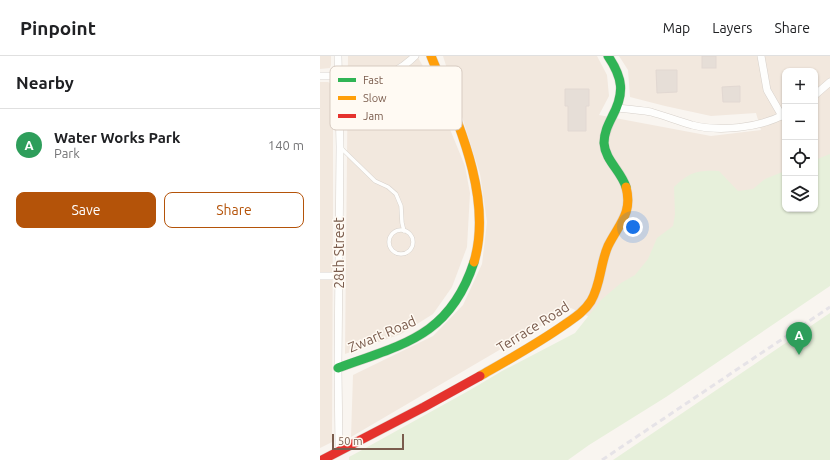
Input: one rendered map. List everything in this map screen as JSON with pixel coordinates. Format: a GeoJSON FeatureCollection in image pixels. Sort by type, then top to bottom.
{"type":"FeatureCollection","features":[{"type":"Feature","properties":{"kind":"street"},"geometry":{"type":"LineString","coordinates":[[403,66],[415,56]]}},
{"type":"Feature","properties":{"kind":"street","name":"Zwart Road"},"geometry":{"type":"LineString","coordinates":[[431,56],[435,66]]}},
{"type":"Feature","properties":{"kind":"street","name":"Terrace Road"},"geometry":{"type":"LineString","coordinates":[[322,460],[398,421],[544,340],[578,316],[586,307],[596,292],[606,251],[610,241],[623,222],[628,207],[625,182],[608,158],[604,143],[606,128],[617,108],[621,94],[621,84],[615,65],[608,56]]}},
{"type":"Feature","properties":{"kind":"street"},"geometry":{"type":"LineString","coordinates":[[761,56],[767,90],[782,112]]}},
{"type":"Feature","properties":{"kind":"street"},"geometry":{"type":"LineString","coordinates":[[320,76],[330,77]]}},
{"type":"Feature","properties":{"kind":"street"},"geometry":{"type":"LineString","coordinates":[[818,92],[830,82]]}},
{"type":"Feature","properties":{"kind":"street"},"geometry":{"type":"LineString","coordinates":[[617,108],[649,112],[671,117],[693,125],[722,128],[752,126],[782,116]]}},
{"type":"Feature","properties":{"kind":"street","name":"28th Street"},"geometry":{"type":"LineString","coordinates":[[339,450],[340,130]]}},
{"type":"Feature","properties":{"kind":"street","name":"Zwart Road"},"geometry":{"type":"LineString","coordinates":[[338,368],[407,342],[428,330],[455,304],[468,283],[478,243],[478,196],[468,152],[460,130]]}},
{"type":"Feature","properties":{"kind":"street"},"geometry":{"type":"LineString","coordinates":[[320,276],[339,276]]}},
{"type":"Feature","properties":{"kind":"lane"},"geometry":{"type":"LineString","coordinates":[[340,147],[375,181],[388,187],[396,194],[401,206],[404,231],[411,236],[412,244],[408,252],[398,254],[390,247],[389,239],[394,232],[404,231]]}},
{"type":"Feature","properties":{"kind":"shaded area"},"geometry":{"type":"Polygon","coordinates":[[[320,56],[331,56],[330,68],[320,69],[320,56]]]}},
{"type":"Feature","properties":{"kind":"shaded area"},"geometry":{"type":"Polygon","coordinates":[[[348,56],[417,56],[423,66],[348,66],[348,56]]]}},
{"type":"Feature","properties":{"kind":"shaded area"},"geometry":{"type":"Polygon","coordinates":[[[443,56],[597,56],[607,75],[609,96],[599,115],[711,136],[761,130],[756,113],[711,116],[630,97],[628,70],[619,56],[830,56],[830,189],[818,197],[818,68],[782,68],[782,211],[604,324],[571,308],[351,437],[353,375],[433,336],[463,305],[482,264],[487,222],[480,174],[462,117],[462,66],[446,66],[443,56]]]}},
{"type":"Feature","properties":{"kind":"shaded area"},"geometry":{"type":"Polygon","coordinates":[[[320,82],[328,82],[330,83],[330,130],[333,130],[332,442],[320,448],[320,82]]]}},
{"type":"Feature","properties":{"kind":"shaded area"},"geometry":{"type":"Polygon","coordinates":[[[347,130],[450,130],[465,166],[470,193],[467,247],[452,287],[433,314],[401,334],[345,354],[347,130]]]}},
{"type":"Feature","properties":{"kind":"green space"},"geometry":{"type":"Polygon","coordinates":[[[830,154],[830,286],[666,397],[589,445],[568,460],[349,460],[349,457],[502,371],[575,333],[601,300],[621,283],[635,275],[648,259],[657,238],[673,226],[675,214],[674,187],[689,175],[705,171],[719,171],[738,191],[753,189],[765,179],[782,172],[782,212],[818,212],[818,159],[830,154]]]}},
{"type":"Feature","properties":{"kind":"green space"},"geometry":{"type":"Polygon","coordinates":[[[830,313],[830,460],[613,460],[830,313]]]}},
{"type":"Feature","properties":{"kind":"building"},"geometry":{"type":"Polygon","coordinates":[[[702,56],[716,56],[716,68],[702,68],[702,56]]]}},
{"type":"Feature","properties":{"kind":"building"},"geometry":{"type":"Polygon","coordinates":[[[656,70],[677,70],[677,92],[657,93],[656,70]]]}},
{"type":"Feature","properties":{"kind":"building"},"geometry":{"type":"Polygon","coordinates":[[[740,86],[740,102],[723,102],[722,87],[740,86]]]}},
{"type":"Feature","properties":{"kind":"building"},"geometry":{"type":"Polygon","coordinates":[[[565,89],[589,89],[589,106],[586,106],[586,131],[568,131],[568,106],[565,106],[565,89]]]}},
{"type":"Feature","properties":{"kind":"railway"},"geometry":{"type":"LineString","coordinates":[[602,460],[830,307]]}},
{"type":"Feature","properties":{"kind":"traffic: fast"},"geometry":{"type":"LineString","coordinates":[[608,56],[617,71],[620,93],[616,108],[606,129],[604,143],[607,155],[624,181],[626,187]]}},
{"type":"Feature","properties":{"kind":"traffic: fast"},"geometry":{"type":"LineString","coordinates":[[338,368],[384,352],[404,343],[422,334],[438,322],[452,306],[464,287],[474,262]]}},
{"type":"Feature","properties":{"kind":"traffic: slow"},"geometry":{"type":"LineString","coordinates":[[431,56],[435,66]]}},
{"type":"Feature","properties":{"kind":"traffic: slow"},"geometry":{"type":"LineString","coordinates":[[460,130],[476,184],[479,210],[479,237],[474,262]]}},
{"type":"Feature","properties":{"kind":"traffic: slow"},"geometry":{"type":"LineString","coordinates":[[480,376],[554,332],[579,314],[588,305],[597,288],[605,253],[624,218],[628,204],[626,187]]}},
{"type":"Feature","properties":{"kind":"traffic: jam"},"geometry":{"type":"LineString","coordinates":[[322,460],[480,376]]}},
{"type":"Feature","properties":{"kind":"place","name":"Water Works Park"},"geometry":{"type":"Point","coordinates":[799,355]}}]}
